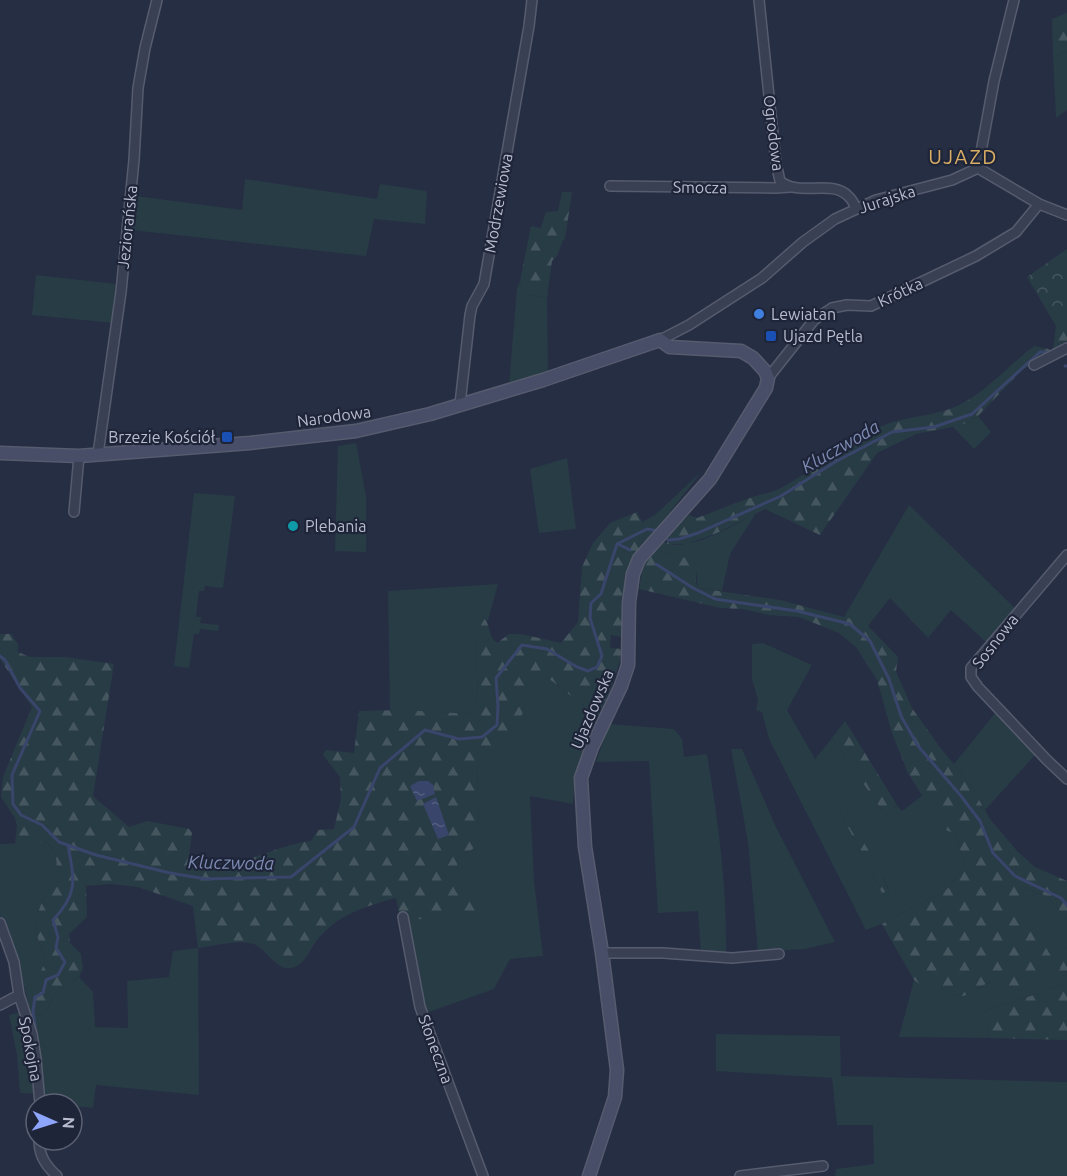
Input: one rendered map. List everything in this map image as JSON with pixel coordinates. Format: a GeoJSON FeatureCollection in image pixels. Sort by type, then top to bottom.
{"type":"FeatureCollection","features":[{"type":"Feature","properties":{"kind":"street","name":"Jeziorańska"},"geometry":{"type":"LineString","coordinates":[[98,454],[123,270],[134,160],[138,88],[157,0]]}},
{"type":"Feature","properties":{"kind":"street","name":"Modrzewiowa"},"geometry":{"type":"LineString","coordinates":[[460,404],[470,315],[472,306],[484,284],[532,0]]}},
{"type":"Feature","properties":{"kind":"street","name":"Ogrodowa"},"geometry":{"type":"LineString","coordinates":[[759,0],[776,163],[780,181],[790,187],[831,189],[847,194],[856,208]]}},
{"type":"Feature","properties":{"kind":"street"},"geometry":{"type":"LineString","coordinates":[[1014,0],[994,81],[978,168],[1038,204],[1067,215]]}},
{"type":"Feature","properties":{"kind":"street","name":"Jurajska"},"geometry":{"type":"LineString","coordinates":[[660,340],[737,295],[762,278],[803,242],[856,208],[876,200],[952,180],[978,168]]}},
{"type":"Feature","properties":{"kind":"street","name":"Smocza"},"geometry":{"type":"LineString","coordinates":[[610,186],[790,187]]}},
{"type":"Feature","properties":{"kind":"street","name":"Krótka"},"geometry":{"type":"LineString","coordinates":[[768,378],[814,320],[832,308],[847,305],[871,306],[976,256],[1016,232],[1038,204]]}},
{"type":"Feature","properties":{"kind":"street","name":"Narodowa"},"geometry":{"type":"LineString","coordinates":[[0,453],[79,456],[340,434],[430,414],[551,378],[660,340]]}},
{"type":"Feature","properties":{"kind":"street"},"geometry":{"type":"LineString","coordinates":[[660,340],[670,346],[741,351],[760,364],[768,378]]}},
{"type":"Feature","properties":{"kind":"street"},"geometry":{"type":"LineString","coordinates":[[1034,365],[1067,348]]}},
{"type":"Feature","properties":{"kind":"street","name":"Ujazdowska"},"geometry":{"type":"LineString","coordinates":[[590,1176],[615,1097],[617,1070],[585,846],[581,778],[628,665],[629,602],[633,574],[642,553],[710,479],[766,388],[768,378]]}},
{"type":"Feature","properties":{"kind":"street"},"geometry":{"type":"LineString","coordinates":[[74,512],[79,456]]}},
{"type":"Feature","properties":{"kind":"street","name":"Sosnowa"},"geometry":{"type":"LineString","coordinates":[[1067,555],[970,668],[971,677],[978,687],[1067,779]]}},
{"type":"Feature","properties":{"kind":"street","name":"Słoneczna"},"geometry":{"type":"LineString","coordinates":[[403,917],[420,1007],[483,1176]]}},
{"type":"Feature","properties":{"kind":"street","name":"Spokojna"},"geometry":{"type":"LineString","coordinates":[[0,923],[14,962],[19,995],[33,1042],[38,1092]]}},
{"type":"Feature","properties":{"kind":"street"},"geometry":{"type":"LineString","coordinates":[[602,953],[663,953],[732,958],[778,954]]}},
{"type":"Feature","properties":{"kind":"street"},"geometry":{"type":"LineString","coordinates":[[0,1005],[19,995]]}},
{"type":"Feature","properties":{"kind":"street"},"geometry":{"type":"LineString","coordinates":[[40,1152],[44,1162],[57,1176]]}},
{"type":"Feature","properties":{"kind":"street"},"geometry":{"type":"LineString","coordinates":[[740,1176],[823,1166]]}},
{"type":"Feature","properties":{"kind":"green space"},"geometry":{"type":"Polygon","coordinates":[[[1067,13],[1067,51],[1053,57],[1052,19],[1067,13]]]}},
{"type":"Feature","properties":{"kind":"green space"},"geometry":{"type":"Polygon","coordinates":[[[1067,51],[1067,110],[1056,118],[1053,57],[1067,51]]]}},
{"type":"Feature","properties":{"kind":"green space"},"geometry":{"type":"Polygon","coordinates":[[[245,179],[377,199],[380,184],[427,191],[425,224],[374,219],[366,256],[132,230],[136,196],[242,210],[245,179]]]}},
{"type":"Feature","properties":{"kind":"green space"},"geometry":{"type":"Polygon","coordinates":[[[562,192],[572,192],[565,239],[552,261],[547,297],[524,295],[520,281],[531,226],[541,228],[546,212],[558,211],[562,192]]]}},
{"type":"Feature","properties":{"kind":"green space"},"geometry":{"type":"Polygon","coordinates":[[[1067,249],[1067,324],[1056,326],[1027,277],[1067,249]]]}},
{"type":"Feature","properties":{"kind":"green space"},"geometry":{"type":"Polygon","coordinates":[[[36,275],[116,284],[114,323],[32,315],[36,275]]]}},
{"type":"Feature","properties":{"kind":"green space"},"geometry":{"type":"Polygon","coordinates":[[[520,281],[524,295],[547,297],[548,371],[509,384],[517,288],[520,281]]]}},
{"type":"Feature","properties":{"kind":"green space"},"geometry":{"type":"Polygon","coordinates":[[[1067,323],[1067,343],[1022,370],[978,416],[962,425],[916,434],[877,453],[820,535],[765,509],[717,533],[687,544],[667,544],[668,534],[689,515],[697,518],[776,490],[880,427],[900,420],[943,411],[963,403],[1034,346],[1053,350],[1056,325],[1067,323]]]}},
{"type":"Feature","properties":{"kind":"green space"},"geometry":{"type":"Polygon","coordinates":[[[978,416],[991,432],[974,449],[952,426],[962,425],[978,416]]]}},
{"type":"Feature","properties":{"kind":"green space"},"geometry":{"type":"Polygon","coordinates":[[[356,443],[366,496],[366,552],[335,551],[338,446],[356,443]]]}},
{"type":"Feature","properties":{"kind":"green space"},"geometry":{"type":"Polygon","coordinates":[[[567,458],[576,529],[539,533],[530,469],[567,458]]]}},
{"type":"Feature","properties":{"kind":"green space"},"geometry":{"type":"Polygon","coordinates":[[[702,471],[635,557],[655,515],[702,471]]]}},
{"type":"Feature","properties":{"kind":"green space"},"geometry":{"type":"Polygon","coordinates":[[[194,493],[235,496],[223,588],[205,586],[204,591],[199,591],[196,617],[201,617],[200,623],[219,625],[218,631],[200,629],[199,634],[194,634],[189,668],[174,666],[194,493]]]}},
{"type":"Feature","properties":{"kind":"green space"},"geometry":{"type":"Polygon","coordinates":[[[909,505],[1016,609],[986,642],[951,610],[928,638],[890,598],[868,626],[844,617],[909,505]]]}},
{"type":"Feature","properties":{"kind":"green space"},"geometry":{"type":"Polygon","coordinates":[[[637,512],[642,522],[655,515],[635,557],[621,599],[623,637],[611,635],[610,648],[622,649],[612,684],[598,717],[548,678],[528,698],[515,734],[500,748],[480,758],[477,764],[479,837],[473,849],[458,857],[457,867],[472,895],[480,902],[480,910],[401,922],[396,898],[381,902],[357,910],[336,922],[318,939],[300,964],[286,968],[276,963],[254,944],[233,943],[198,948],[193,906],[138,887],[110,884],[86,886],[87,917],[69,934],[70,943],[81,954],[83,968],[79,977],[55,993],[46,1012],[37,1016],[31,1014],[25,990],[36,978],[44,961],[38,940],[37,919],[39,909],[53,880],[56,861],[53,851],[46,842],[15,844],[17,826],[15,818],[1,797],[3,777],[32,707],[0,659],[0,634],[11,634],[18,644],[18,652],[30,657],[65,657],[114,664],[93,796],[129,827],[148,821],[189,829],[192,833],[188,863],[196,868],[220,867],[311,841],[318,830],[334,829],[341,799],[340,777],[323,755],[326,750],[354,753],[359,711],[401,710],[473,714],[478,694],[475,640],[478,617],[486,620],[492,637],[497,643],[509,634],[521,634],[561,643],[578,622],[582,567],[593,543],[610,523],[637,512]]]}},
{"type":"Feature","properties":{"kind":"green space"},"geometry":{"type":"Polygon","coordinates":[[[756,513],[730,554],[722,591],[698,588],[695,560],[654,550],[662,540],[671,544],[695,542],[723,531],[756,513]]]}},
{"type":"Feature","properties":{"kind":"green space"},"geometry":{"type":"Polygon","coordinates":[[[654,550],[696,560],[698,588],[780,600],[855,620],[868,626],[898,657],[896,672],[912,708],[970,784],[990,819],[1018,852],[1035,867],[1067,881],[1067,919],[1048,897],[1025,887],[1019,903],[1060,971],[1061,956],[1067,947],[1067,971],[1008,989],[993,980],[964,996],[950,995],[941,988],[925,988],[914,980],[882,924],[947,889],[965,862],[956,834],[943,829],[908,773],[892,733],[877,680],[856,647],[839,633],[799,617],[721,608],[639,589],[643,566],[654,550]]]}},
{"type":"Feature","properties":{"kind":"green space"},"geometry":{"type":"Polygon","coordinates":[[[498,584],[488,621],[483,617],[475,640],[478,694],[473,714],[390,710],[388,591],[498,584]]]}},
{"type":"Feature","properties":{"kind":"green space"},"geometry":{"type":"Polygon","coordinates":[[[763,643],[812,665],[787,710],[815,759],[832,738],[885,815],[897,805],[902,811],[923,795],[943,828],[956,834],[965,862],[947,889],[882,924],[866,930],[769,739],[762,712],[756,710],[758,700],[752,679],[752,644],[763,643]],[[845,811],[840,812],[882,893],[889,890],[880,870],[845,811]]]}},
{"type":"Feature","properties":{"kind":"green space"},"geometry":{"type":"Polygon","coordinates":[[[548,678],[598,717],[581,759],[573,804],[530,796],[534,881],[543,956],[510,959],[494,989],[426,1013],[401,922],[480,902],[472,896],[457,867],[458,857],[473,849],[479,837],[477,764],[480,758],[500,748],[522,714],[528,698],[548,678]]]}},
{"type":"Feature","properties":{"kind":"green space"},"geometry":{"type":"Polygon","coordinates":[[[996,712],[1035,755],[985,810],[970,784],[954,764],[996,712]]]}},
{"type":"Feature","properties":{"kind":"green space"},"geometry":{"type":"Polygon","coordinates":[[[845,721],[897,805],[885,815],[832,738],[845,721]]]}},
{"type":"Feature","properties":{"kind":"green space"},"geometry":{"type":"Polygon","coordinates":[[[609,724],[674,729],[682,739],[684,757],[707,754],[721,853],[726,953],[701,953],[698,911],[658,913],[649,761],[596,762],[609,724]]]}},
{"type":"Feature","properties":{"kind":"green space"},"geometry":{"type":"Polygon","coordinates":[[[731,749],[742,749],[775,825],[835,942],[805,949],[758,952],[748,842],[731,749]]]}},
{"type":"Feature","properties":{"kind":"green space"},"geometry":{"type":"Polygon","coordinates":[[[845,810],[880,870],[889,891],[882,893],[840,812],[845,810]]]}},
{"type":"Feature","properties":{"kind":"green space"},"geometry":{"type":"Polygon","coordinates":[[[46,842],[53,852],[56,871],[39,909],[37,919],[38,940],[44,961],[36,978],[25,990],[14,951],[0,915],[0,844],[46,842]]]}},
{"type":"Feature","properties":{"kind":"green space"},"geometry":{"type":"Polygon","coordinates":[[[1024,887],[1048,897],[1067,919],[1067,947],[1061,956],[1061,972],[1067,971],[1067,984],[985,1011],[989,1038],[899,1037],[914,980],[925,988],[941,988],[950,995],[964,996],[993,980],[1024,887]]]}},
{"type":"Feature","properties":{"kind":"green space"},"geometry":{"type":"Polygon","coordinates":[[[198,948],[199,1095],[96,1085],[93,1108],[84,1107],[84,1092],[43,1092],[41,1065],[31,1014],[37,1016],[46,1012],[55,993],[79,977],[93,992],[95,1027],[128,1028],[127,981],[169,977],[173,951],[198,948]]]}},
{"type":"Feature","properties":{"kind":"green space"},"geometry":{"type":"Polygon","coordinates":[[[1067,984],[1067,1040],[989,1038],[985,1011],[1067,984]]]}},
{"type":"Feature","properties":{"kind":"green space"},"geometry":{"type":"Polygon","coordinates":[[[21,1012],[25,1022],[31,1042],[37,1092],[20,1093],[17,1055],[9,1015],[21,1012]]]}},
{"type":"Feature","properties":{"kind":"green space"},"geometry":{"type":"Polygon","coordinates":[[[716,1034],[840,1036],[841,1076],[1067,1082],[1067,1176],[835,1176],[836,1169],[874,1164],[873,1125],[837,1125],[832,1078],[716,1071],[716,1034]]]}},
{"type":"Feature","properties":{"kind":"water"},"geometry":{"type":"Polygon","coordinates":[[[419,781],[428,781],[433,785],[435,794],[417,801],[410,786],[419,781]]]}},
{"type":"Feature","properties":{"kind":"water"},"geometry":{"type":"Polygon","coordinates":[[[436,797],[449,835],[438,839],[423,804],[436,797]]]}},
{"type":"Feature","properties":{"kind":"waterway","name":"Kluczwoda"},"geometry":{"type":"LineString","coordinates":[[668,540],[698,533],[781,496],[835,462],[892,432],[934,427],[972,414],[1040,352],[1046,352]]}},
{"type":"Feature","properties":{"kind":"waterway","name":"Kluczwoda"},"geometry":{"type":"LineString","coordinates":[[0,656],[5,660],[20,688],[40,711],[12,775],[13,804],[21,815],[42,825],[59,842],[96,855],[170,873],[206,879],[291,877],[354,827],[380,768],[425,730],[459,739],[482,737],[497,725],[496,678],[522,645],[547,649],[588,671],[597,667],[602,656],[590,618],[591,603],[601,594],[617,544],[647,529],[659,531]]}},
{"type":"Feature","properties":{"kind":"waterway"},"geometry":{"type":"LineString","coordinates":[[618,544],[630,550]]}},
{"type":"Feature","properties":{"kind":"waterway"},"geometry":{"type":"LineString","coordinates":[[656,564],[715,599],[797,611],[850,624],[870,641],[889,679],[901,716],[918,746],[980,821],[993,853],[1015,876],[1061,898],[1067,905]]}},
{"type":"Feature","properties":{"kind":"waterway"},"geometry":{"type":"LineString","coordinates":[[36,1034],[33,1011],[35,997],[43,993],[46,980],[58,975],[65,962],[56,948],[58,937],[53,920],[71,893],[73,877],[68,845]]}},
{"type":"Feature","properties":{"kind":"place","name":"Lewiatan"},"geometry":{"type":"Point","coordinates":[759,314]}},
{"type":"Feature","properties":{"kind":"place","name":"Ujazd Pętla"},"geometry":{"type":"Point","coordinates":[771,336]}},
{"type":"Feature","properties":{"kind":"place","name":"Brzezie Kościół"},"geometry":{"type":"Point","coordinates":[227,437]}},
{"type":"Feature","properties":{"kind":"place","name":"Plebania"},"geometry":{"type":"Point","coordinates":[293,526]}},
{"type":"Feature","properties":{"kind":"district","name":"UJAZD"},"geometry":{"type":"Point","coordinates":[963,156]}}]}
